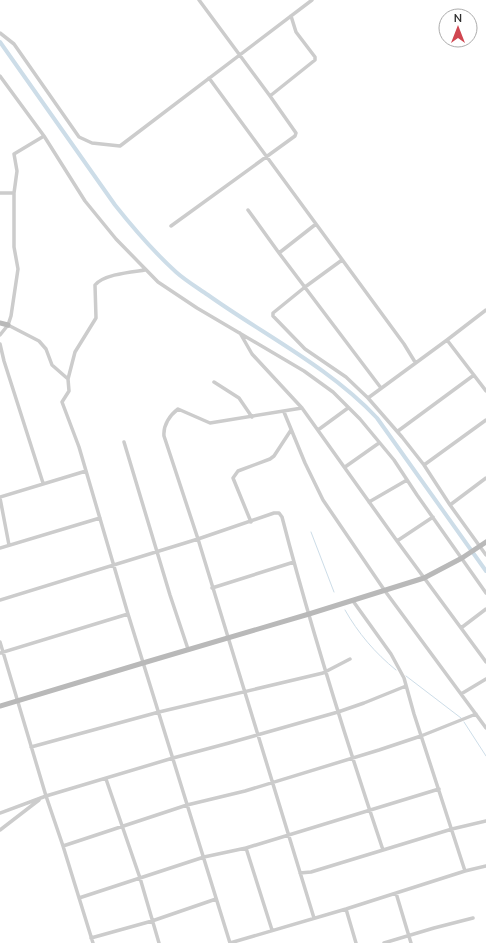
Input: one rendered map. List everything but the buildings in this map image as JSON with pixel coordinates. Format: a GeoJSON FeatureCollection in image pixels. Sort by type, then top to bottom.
{"type":"FeatureCollection","features":[{"type":"Feature","properties":{"kind":"street"},"geometry":{"type":"LineString","coordinates":[[171,226],[295,136],[296,133],[240,54],[199,0]]}},
{"type":"Feature","properties":{"kind":"street"},"geometry":{"type":"LineString","coordinates":[[0,34],[14,44],[79,137],[92,143],[120,146],[312,0]]}},
{"type":"Feature","properties":{"kind":"street"},"geometry":{"type":"LineString","coordinates":[[270,96],[315,60],[315,56],[296,32],[291,16]]}},
{"type":"Feature","properties":{"kind":"street"},"geometry":{"type":"LineString","coordinates":[[0,76],[44,136],[85,201],[116,239],[145,270],[158,282],[197,308],[304,371],[332,392],[360,419],[394,460],[433,517],[464,557],[486,593]]}},
{"type":"Feature","properties":{"kind":"street"},"geometry":{"type":"LineString","coordinates":[[209,78],[404,344],[415,362]]}},
{"type":"Feature","properties":{"kind":"street"},"geometry":{"type":"LineString","coordinates":[[0,335],[8,325],[12,311],[18,270],[14,247],[14,193],[17,171],[14,154],[44,136]]}},
{"type":"Feature","properties":{"kind":"street"},"geometry":{"type":"LineString","coordinates":[[0,193],[14,193]]}},
{"type":"Feature","properties":{"kind":"street"},"geometry":{"type":"LineString","coordinates":[[248,210],[381,388]]}},
{"type":"Feature","properties":{"kind":"street"},"geometry":{"type":"LineString","coordinates":[[279,253],[316,224]]}},
{"type":"Feature","properties":{"kind":"street"},"geometry":{"type":"LineString","coordinates":[[342,260],[305,287],[273,314],[273,316],[305,349],[346,377],[368,398],[398,431],[424,465],[478,548],[486,555]]}},
{"type":"Feature","properties":{"kind":"street"},"geometry":{"type":"LineString","coordinates":[[145,270],[111,276],[101,280],[95,285],[96,318],[75,352],[68,379],[68,391],[62,402],[79,447],[128,614],[230,943],[346,909],[465,870],[486,866]]}},
{"type":"Feature","properties":{"kind":"street"},"geometry":{"type":"LineString","coordinates":[[368,398],[486,310]]}},
{"type":"Feature","properties":{"kind":"street"},"geometry":{"type":"LineString","coordinates":[[0,323],[8,325],[39,341],[46,349],[52,365],[68,379]]}},
{"type":"Feature","properties":{"kind":"street"},"geometry":{"type":"LineString","coordinates":[[239,332],[252,354],[302,408],[396,541],[486,662]]}},
{"type":"Feature","properties":{"kind":"street"},"geometry":{"type":"LineString","coordinates":[[447,340],[486,391]]}},
{"type":"Feature","properties":{"kind":"street"},"geometry":{"type":"LineString","coordinates":[[0,344],[2,362],[43,483]]}},
{"type":"Feature","properties":{"kind":"street"},"geometry":{"type":"LineString","coordinates":[[398,431],[474,375]]}},
{"type":"Feature","properties":{"kind":"street"},"geometry":{"type":"LineString","coordinates":[[214,382],[239,398],[252,417]]}},
{"type":"Feature","properties":{"kind":"street"},"geometry":{"type":"LineString","coordinates":[[302,408],[210,423],[178,409],[174,412],[163,430],[198,539],[314,918]]}},
{"type":"Feature","properties":{"kind":"street"},"geometry":{"type":"LineString","coordinates":[[318,430],[348,408]]}},
{"type":"Feature","properties":{"kind":"street"},"geometry":{"type":"LineString","coordinates":[[284,412],[305,463],[323,500],[385,591],[486,728]]}},
{"type":"Feature","properties":{"kind":"street"},"geometry":{"type":"LineString","coordinates":[[424,465],[486,420]]}},
{"type":"Feature","properties":{"kind":"street"},"geometry":{"type":"LineString","coordinates":[[250,522],[234,478],[235,473],[274,456],[291,430]]}},
{"type":"Feature","properties":{"kind":"street"},"geometry":{"type":"LineString","coordinates":[[124,442],[188,649]]}},
{"type":"Feature","properties":{"kind":"street"},"geometry":{"type":"LineString","coordinates":[[345,467],[379,443]]}},
{"type":"Feature","properties":{"kind":"street"},"geometry":{"type":"LineString","coordinates":[[9,545],[0,498],[43,483],[86,471]]}},
{"type":"Feature","properties":{"kind":"street"},"geometry":{"type":"LineString","coordinates":[[450,506],[486,478]]}},
{"type":"Feature","properties":{"kind":"street"},"geometry":{"type":"LineString","coordinates":[[369,502],[407,480]]}},
{"type":"Feature","properties":{"kind":"street"},"geometry":{"type":"LineString","coordinates":[[0,600],[198,539],[274,513],[279,513],[282,517],[352,758],[384,850]]}},
{"type":"Feature","properties":{"kind":"street"},"geometry":{"type":"LineString","coordinates":[[396,541],[433,517]]}},
{"type":"Feature","properties":{"kind":"street"},"geometry":{"type":"LineString","coordinates":[[0,548],[100,518]]}},
{"type":"Feature","properties":{"kind":"street"},"geometry":{"type":"LineString","coordinates":[[0,706],[143,662],[353,601],[424,578],[464,557],[486,542]]}},
{"type":"Feature","properties":{"kind":"street"},"geometry":{"type":"LineString","coordinates":[[212,588],[294,562]]}},
{"type":"Feature","properties":{"kind":"street"},"geometry":{"type":"LineString","coordinates":[[353,601],[391,654],[401,671],[465,870]]}},
{"type":"Feature","properties":{"kind":"street"},"geometry":{"type":"LineString","coordinates":[[461,628],[486,609]]}},
{"type":"Feature","properties":{"kind":"street"},"geometry":{"type":"LineString","coordinates":[[2,653],[128,614]]}},
{"type":"Feature","properties":{"kind":"street"},"geometry":{"type":"LineString","coordinates":[[0,642],[2,653],[92,943]]}},
{"type":"Feature","properties":{"kind":"street"},"geometry":{"type":"LineString","coordinates":[[31,747],[159,712],[326,672],[350,659]]}},
{"type":"Feature","properties":{"kind":"street"},"geometry":{"type":"LineString","coordinates":[[461,694],[486,679]]}},
{"type":"Feature","properties":{"kind":"street"},"geometry":{"type":"LineString","coordinates":[[0,813],[46,796],[173,758],[338,712],[406,686]]}},
{"type":"Feature","properties":{"kind":"street"},"geometry":{"type":"LineString","coordinates":[[63,846],[187,805],[272,782],[421,736],[476,714]]}},
{"type":"Feature","properties":{"kind":"street"},"geometry":{"type":"LineString","coordinates":[[106,779],[140,878],[159,943]]}},
{"type":"Feature","properties":{"kind":"street"},"geometry":{"type":"LineString","coordinates":[[79,898],[204,857],[246,848],[439,789]]}},
{"type":"Feature","properties":{"kind":"street"},"geometry":{"type":"LineString","coordinates":[[0,830],[33,804],[46,796]]}},
{"type":"Feature","properties":{"kind":"street"},"geometry":{"type":"LineString","coordinates":[[300,873],[311,872],[486,820]]}},
{"type":"Feature","properties":{"kind":"street"},"geometry":{"type":"LineString","coordinates":[[246,848],[272,930]]}},
{"type":"Feature","properties":{"kind":"street"},"geometry":{"type":"LineString","coordinates":[[396,892],[411,943]]}},
{"type":"Feature","properties":{"kind":"street"},"geometry":{"type":"LineString","coordinates":[[91,938],[152,921],[216,899]]}},
{"type":"Feature","properties":{"kind":"street"},"geometry":{"type":"LineString","coordinates":[[346,909],[356,943]]}},
{"type":"Feature","properties":{"kind":"street"},"geometry":{"type":"LineString","coordinates":[[384,943],[473,918]]}},
{"type":"Feature","properties":{"kind":"waterway"},"geometry":{"type":"LineString","coordinates":[[0,42],[115,205],[144,240],[176,272],[229,310],[317,367],[338,383],[377,418],[486,571]]}},
{"type":"Feature","properties":{"kind":"waterway"},"geometry":{"type":"LineString","coordinates":[[311,532],[334,592]]}},
{"type":"Feature","properties":{"kind":"waterway"},"geometry":{"type":"LineString","coordinates":[[345,610],[368,642],[381,657],[396,670]]}},
{"type":"Feature","properties":{"kind":"waterway"},"geometry":{"type":"LineString","coordinates":[[406,676],[461,718]]}},
{"type":"Feature","properties":{"kind":"waterway"},"geometry":{"type":"LineString","coordinates":[[464,722],[486,756]]}}]}
